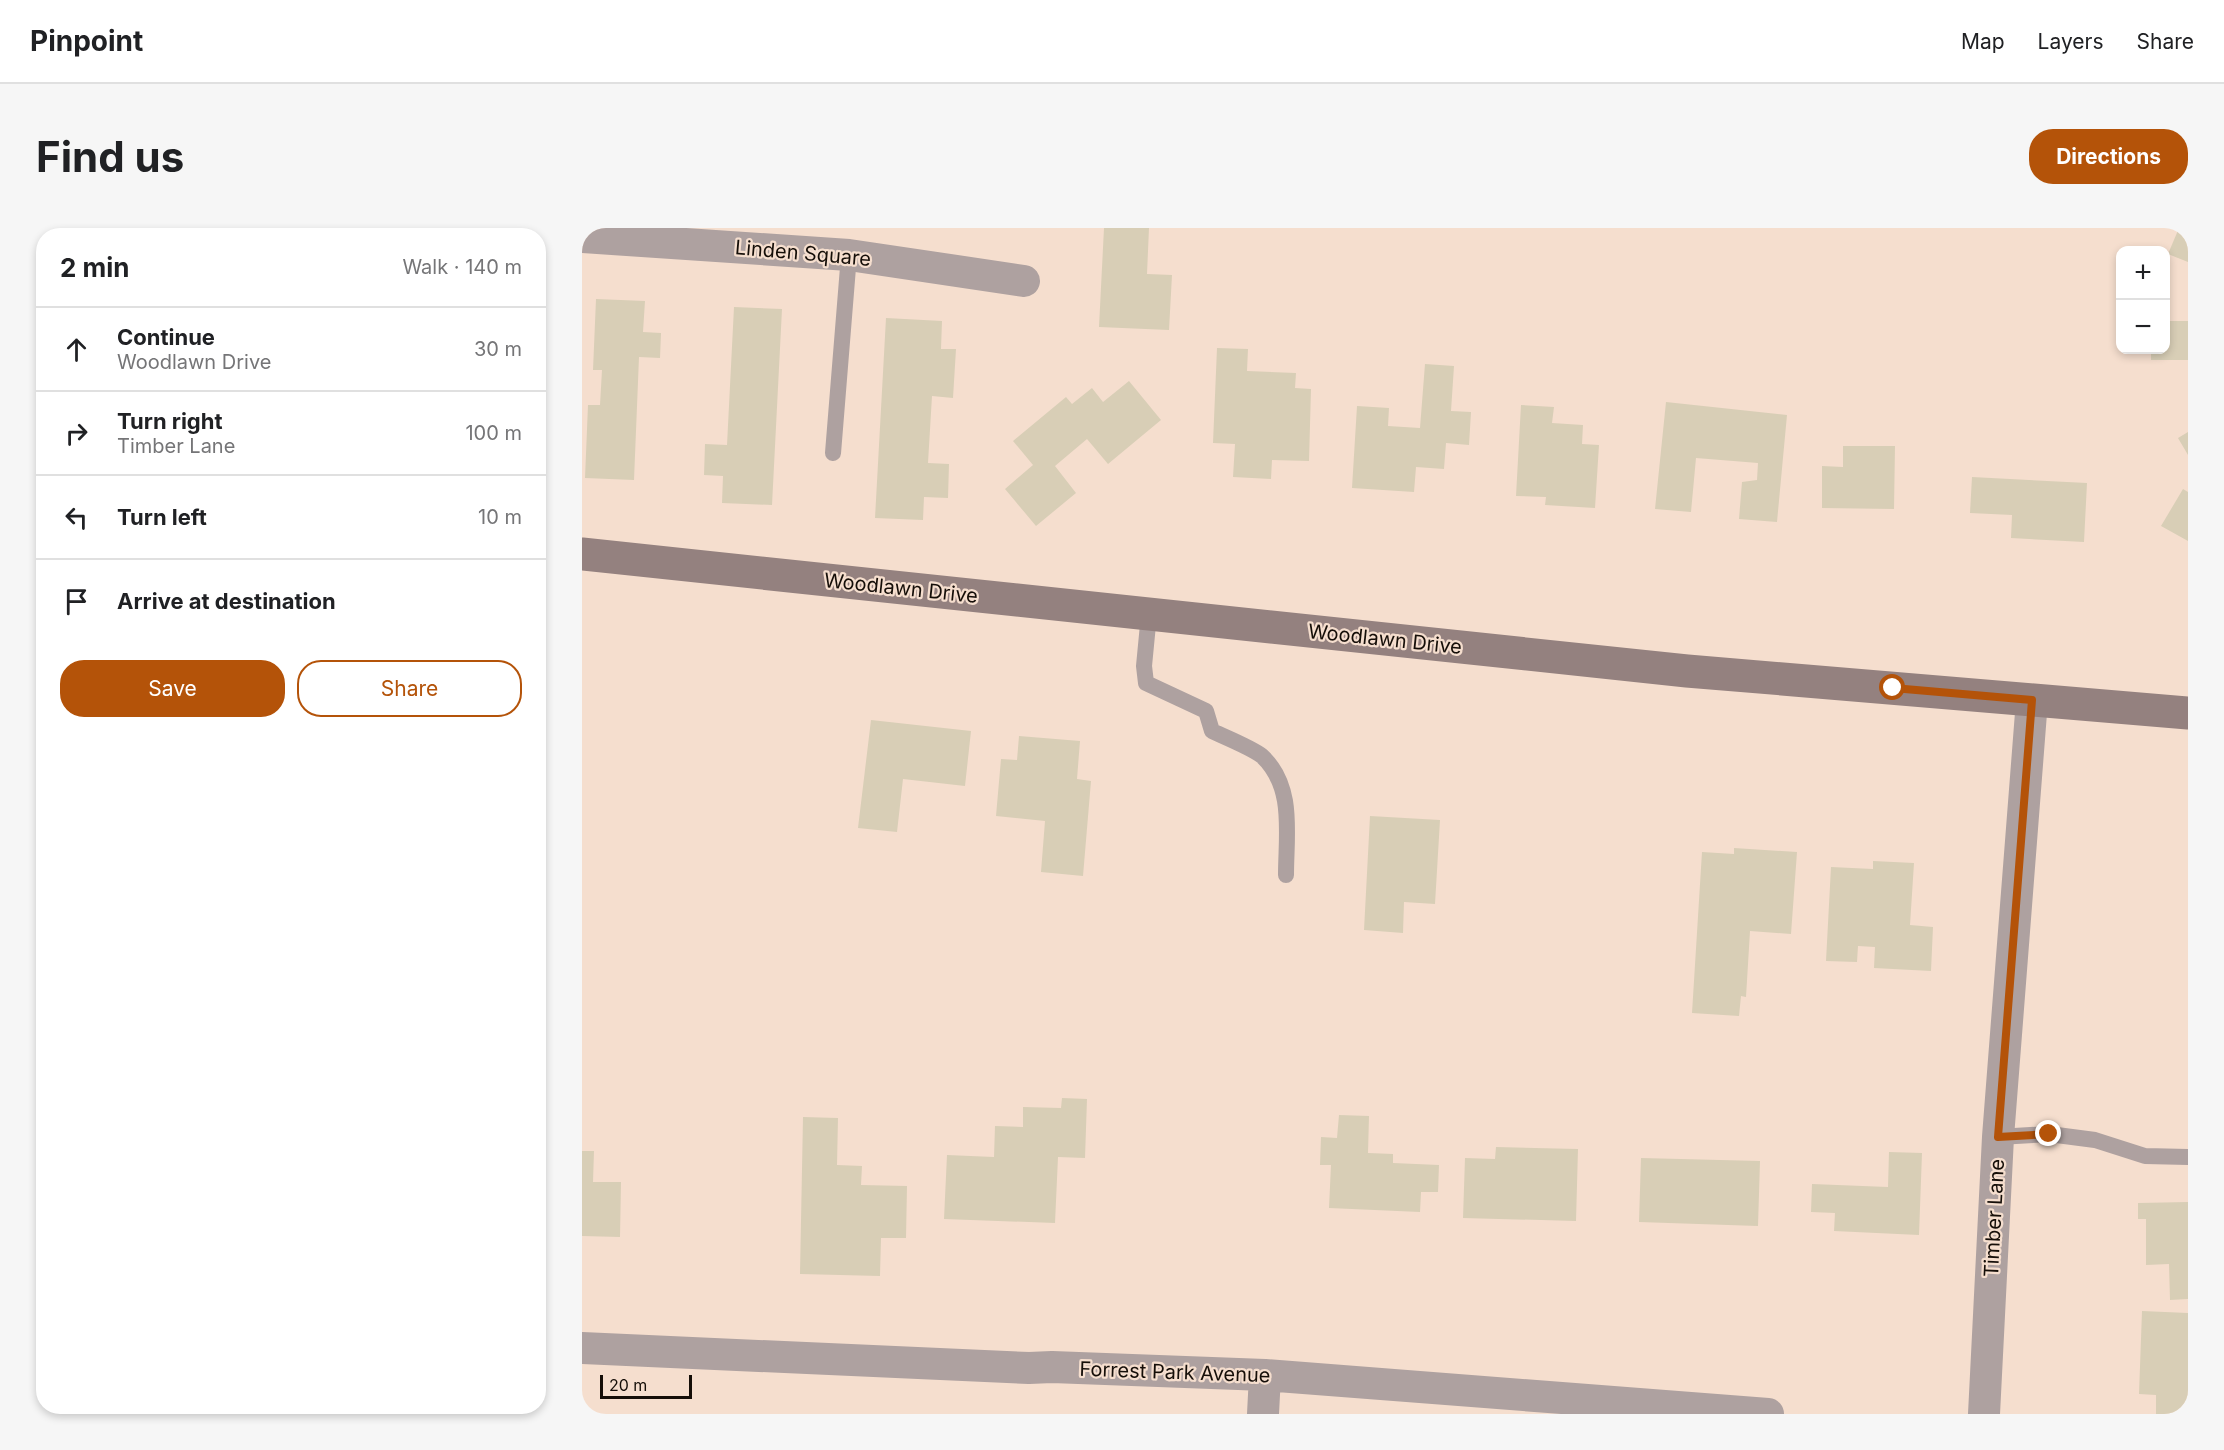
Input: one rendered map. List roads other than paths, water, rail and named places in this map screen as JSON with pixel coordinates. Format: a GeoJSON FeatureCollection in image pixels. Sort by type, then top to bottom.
{"type":"FeatureCollection","features":[{"type":"Feature","properties":{"kind":"main road","name":"Woodlawn Drive"},"geometry":{"type":"LineString","coordinates":[[582,554],[1687,671],[2188,713]]}},
{"type":"Feature","properties":{"kind":"street","name":"Linden Square"},"geometry":{"type":"LineString","coordinates":[[582,237],[849,255],[1024,281]]}},
{"type":"Feature","properties":{"kind":"street","name":"Timber Lane"},"geometry":{"type":"LineString","coordinates":[[1984,1414],[1998,1137],[2032,700]]}},
{"type":"Feature","properties":{"kind":"street","name":"Forrest Park Avenue"},"geometry":{"type":"LineString","coordinates":[[582,1348],[1017,1367],[1265,1375],[1768,1414]]}},
{"type":"Feature","properties":{"kind":"street"},"geometry":{"type":"LineString","coordinates":[[1263,1414],[1265,1375]]}},
{"type":"Feature","properties":{"kind":"lane"},"geometry":{"type":"LineString","coordinates":[[833,453],[849,255]]}},
{"type":"Feature","properties":{"kind":"lane"},"geometry":{"type":"LineString","coordinates":[[1149,614],[1144,666],[1146,683],[1206,711],[1212,731],[1261,756],[1281,782],[1286,796],[1286,875]]}},
{"type":"Feature","properties":{"kind":"lane"},"geometry":{"type":"LineString","coordinates":[[1998,1137],[2049,1134],[2095,1140],[2145,1156],[2188,1157]]}}]}
